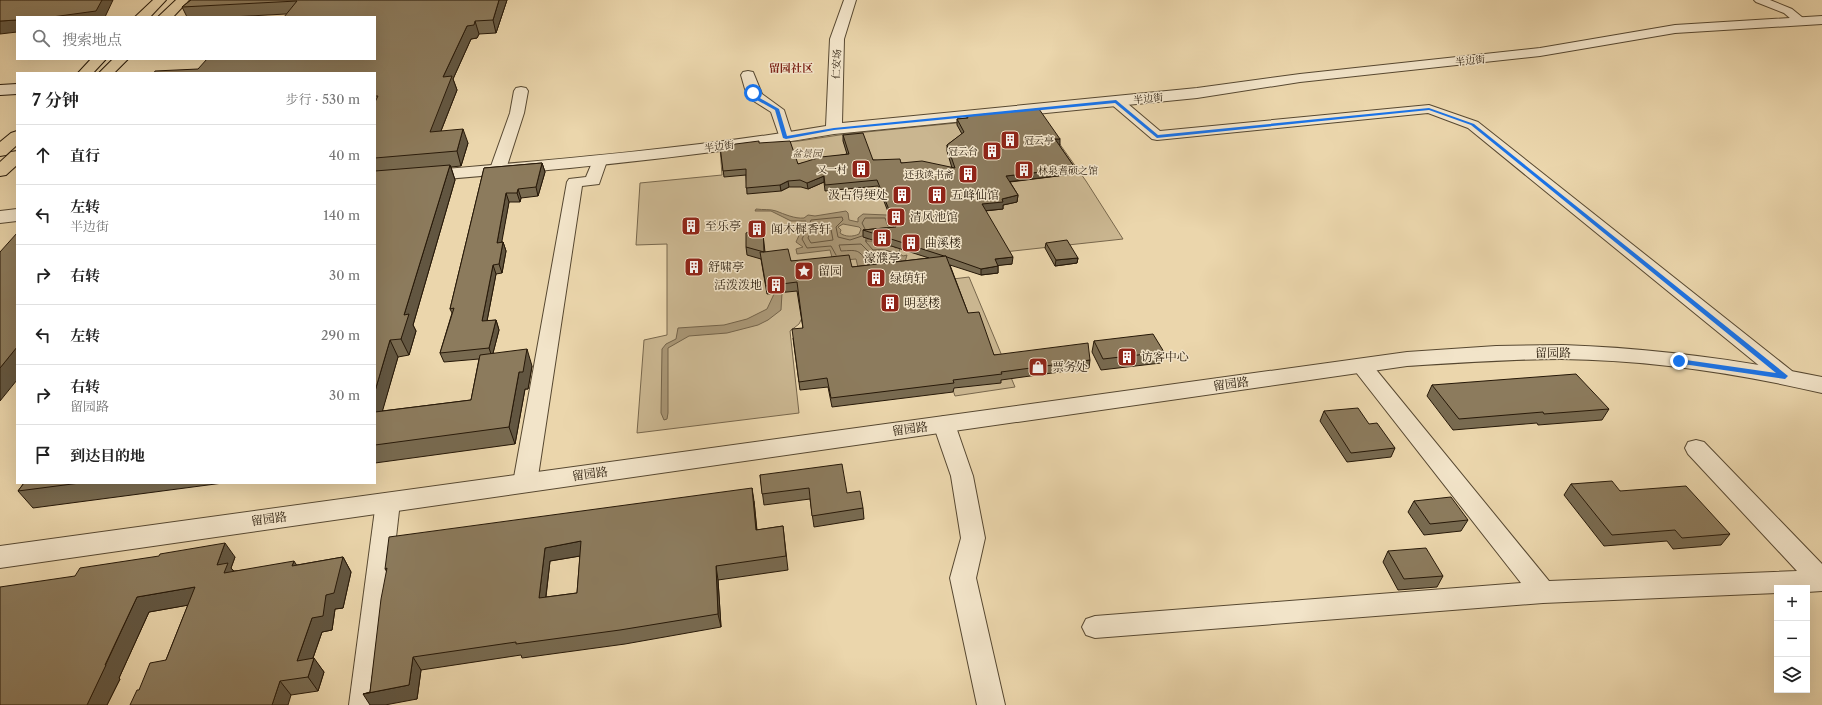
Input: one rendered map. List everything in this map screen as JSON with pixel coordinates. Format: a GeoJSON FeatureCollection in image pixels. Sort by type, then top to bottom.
{"type":"FeatureCollection","features":[{"type":"Feature","properties":{"kind":"main road"},"geometry":{"type":"LineString","coordinates":[[143,16],[160,0]]}},
{"type":"Feature","properties":{"kind":"main road"},"geometry":{"type":"LineString","coordinates":[[166,16],[183,0]]}},
{"type":"Feature","properties":{"kind":"main road"},"geometry":{"type":"LineString","coordinates":[[85,72],[98,60]]}},
{"type":"Feature","properties":{"kind":"main road"},"geometry":{"type":"LineString","coordinates":[[107,72],[119,60]]}},
{"type":"Feature","properties":{"kind":"main road"},"geometry":{"type":"LineString","coordinates":[[0,151],[16,137]]}},
{"type":"Feature","properties":{"kind":"main road"},"geometry":{"type":"LineString","coordinates":[[0,171],[16,157]]}},
{"type":"Feature","properties":{"kind":"street","name":"仁安场"},"geometry":{"type":"LineString","coordinates":[[834,129],[837,39],[850,0]]}},
{"type":"Feature","properties":{"kind":"street"},"geometry":{"type":"LineString","coordinates":[[1760,0],[1788,11],[1802,22]]}},
{"type":"Feature","properties":{"kind":"street","name":"半边街"},"geometry":{"type":"LineString","coordinates":[[376,180],[599,161],[786,138],[834,129],[1197,93],[1300,78],[1540,52],[1675,29],[1822,20]]}},
{"type":"Feature","properties":{"kind":"street"},"geometry":{"type":"LineString","coordinates":[[748,75],[756,98],[777,110],[786,138]]}},
{"type":"Feature","properties":{"kind":"street"},"geometry":{"type":"LineString","coordinates":[[0,90],[16,89]]}},
{"type":"Feature","properties":{"kind":"street"},"geometry":{"type":"LineString","coordinates":[[498,169],[517,113],[520,91]]}},
{"type":"Feature","properties":{"kind":"street"},"geometry":{"type":"LineString","coordinates":[[1116,101],[1157,136],[1429,109],[1473,124],[1785,376]]}},
{"type":"Feature","properties":{"kind":"street"},"geometry":{"type":"LineString","coordinates":[[525,483],[575,182],[593,181],[599,161]]}},
{"type":"Feature","properties":{"kind":"street"},"geometry":{"type":"LineString","coordinates":[[0,217],[16,215]]}},
{"type":"Feature","properties":{"kind":"street","name":"留园路"},"geometry":{"type":"LineString","coordinates":[[0,557],[1407,359],[1494,354],[1584,352],[1679,361],[1785,376],[1822,385]]}},
{"type":"Feature","properties":{"kind":"street"},"geometry":{"type":"LineString","coordinates":[[1362,366],[1543,592]]}},
{"type":"Feature","properties":{"kind":"street"},"geometry":{"type":"LineString","coordinates":[[944,424],[962,476],[973,538],[962,578],[991,705]]}},
{"type":"Feature","properties":{"kind":"street"},"geometry":{"type":"LineString","coordinates":[[1095,627],[1543,592],[1822,581],[1696,448]]}},
{"type":"Feature","properties":{"kind":"street"},"geometry":{"type":"LineString","coordinates":[[363,705],[388,502]]}},
{"type":"Feature","properties":{"kind":"green space","name":"留园"},"geometry":{"type":"Polygon","coordinates":[[[1016,117],[1054,136],[1086,181],[1123,239],[1004,252],[924,231],[945,280],[969,277],[1015,387],[955,396],[924,308],[804,314],[799,324],[790,331],[799,413],[637,433],[644,340],[667,335],[667,244],[636,245],[640,183],[722,175],[720,148],[799,141],[846,134],[1016,117]]]}},
{"type":"Feature","properties":{"kind":"water"},"geometry":{"type":"Polygon","coordinates":[[[756,209],[772,210],[797,218],[804,218],[808,215],[815,216],[846,211],[848,213],[849,220],[858,222],[858,218],[863,214],[887,215],[889,216],[892,224],[899,224],[865,241],[872,241],[875,246],[889,244],[895,248],[900,247],[899,253],[903,256],[907,255],[905,262],[860,276],[856,259],[833,261],[830,250],[797,254],[796,249],[803,247],[796,242],[801,231],[795,228],[797,225],[804,224],[806,221],[791,221],[771,211],[755,211],[756,209]],[[843,224],[838,227],[841,230],[840,233],[854,236],[859,234],[861,229],[859,227],[843,224]]]}},
{"type":"Feature","properties":{"kind":"water"},"geometry":{"type":"Polygon","coordinates":[[[782,293],[781,310],[768,320],[758,325],[727,333],[689,336],[668,348],[668,413],[667,419],[664,420],[661,413],[662,349],[666,344],[676,339],[678,328],[724,325],[747,319],[767,309],[774,294],[782,293]]]}},
{"type":"Feature","properties":{"kind":"building"},"geometry":{"type":"Polygon","coordinates":[[[0,0],[102,0],[96,11],[59,16],[16,16],[16,20],[0,21],[0,0]]]}},
{"type":"Feature","properties":{"kind":"building"},"geometry":{"type":"Polygon","coordinates":[[[191,0],[499,0],[493,20],[475,21],[474,25],[467,26],[443,77],[452,76],[430,132],[463,129],[457,151],[376,158],[376,100],[378,96],[376,96],[376,72],[154,72],[198,69],[206,60],[376,60],[376,16],[285,16],[297,1],[182,7],[191,0]]]}},
{"type":"Feature","properties":{"kind":"building"},"geometry":{"type":"Polygon","coordinates":[[[1039,109],[1060,139],[1055,139],[1075,168],[1006,176],[1018,195],[1002,199],[1003,202],[982,204],[1013,257],[995,259],[998,266],[981,269],[946,256],[863,230],[896,227],[877,180],[825,185],[824,176],[807,183],[800,180],[788,181],[780,185],[746,188],[746,169],[723,171],[720,146],[759,141],[759,143],[790,141],[798,164],[821,157],[849,154],[843,135],[863,133],[873,160],[900,159],[901,163],[922,161],[955,168],[947,145],[964,132],[957,119],[968,118],[967,116],[1039,109]]]}},
{"type":"Feature","properties":{"kind":"building"},"geometry":{"type":"Polygon","coordinates":[[[542,163],[536,187],[518,189],[517,193],[506,193],[497,243],[503,242],[499,264],[493,265],[482,321],[496,320],[489,348],[440,353],[454,308],[450,309],[484,168],[542,163]]]}},
{"type":"Feature","properties":{"kind":"building"},"geometry":{"type":"Polygon","coordinates":[[[450,165],[404,315],[409,314],[401,339],[390,340],[376,388],[376,171],[450,165]]]}},
{"type":"Feature","properties":{"kind":"building"},"geometry":{"type":"Polygon","coordinates":[[[763,226],[764,252],[746,247],[746,233],[763,226]]]}},
{"type":"Feature","properties":{"kind":"building"},"geometry":{"type":"Polygon","coordinates":[[[16,234],[16,348],[0,368],[0,252],[16,234]]]}},
{"type":"Feature","properties":{"kind":"building"},"geometry":{"type":"Polygon","coordinates":[[[1067,240],[1078,258],[1056,260],[1046,243],[1067,240]]]}},
{"type":"Feature","properties":{"kind":"building"},"geometry":{"type":"Polygon","coordinates":[[[788,249],[791,261],[849,255],[852,267],[946,256],[968,313],[979,312],[994,355],[1088,343],[1090,360],[953,380],[954,383],[831,398],[827,378],[799,382],[792,329],[803,328],[797,282],[766,286],[760,252],[788,249]]]}},
{"type":"Feature","properties":{"kind":"building"},"geometry":{"type":"Polygon","coordinates":[[[1153,334],[1164,352],[1103,359],[1094,341],[1153,334]]]}},
{"type":"Feature","properties":{"kind":"building"},"geometry":{"type":"Polygon","coordinates":[[[527,349],[523,372],[519,372],[509,427],[376,445],[376,412],[471,400],[480,355],[527,349]]]}},
{"type":"Feature","properties":{"kind":"building"},"geometry":{"type":"Polygon","coordinates":[[[1576,374],[1609,409],[1544,414],[1543,412],[1459,419],[1432,385],[1576,374]]]}},
{"type":"Feature","properties":{"kind":"building"},"geometry":{"type":"Polygon","coordinates":[[[1358,408],[1369,424],[1377,423],[1395,448],[1351,453],[1324,411],[1358,408]]]}},
{"type":"Feature","properties":{"kind":"building"},"geometry":{"type":"Polygon","coordinates":[[[842,464],[847,493],[860,491],[863,508],[812,516],[809,488],[762,494],[760,475],[842,464]]]}},
{"type":"Feature","properties":{"kind":"building"},"geometry":{"type":"Polygon","coordinates":[[[1612,481],[1620,491],[1686,486],[1730,534],[1682,538],[1675,530],[1612,535],[1571,484],[1612,481]]]}},
{"type":"Feature","properties":{"kind":"building"},"geometry":{"type":"Polygon","coordinates":[[[23,484],[72,484],[18,491],[23,484]]]}},
{"type":"Feature","properties":{"kind":"building"},"geometry":{"type":"Polygon","coordinates":[[[752,488],[756,530],[783,526],[786,556],[716,566],[718,614],[620,630],[516,644],[516,642],[413,657],[409,685],[363,694],[370,692],[381,599],[387,568],[385,569],[389,537],[752,488]],[[581,541],[545,548],[539,598],[577,593],[581,541]]]}},
{"type":"Feature","properties":{"kind":"building"},"geometry":{"type":"Polygon","coordinates":[[[1451,497],[1468,520],[1430,524],[1414,501],[1451,497]]]}},
{"type":"Feature","properties":{"kind":"building"},"geometry":{"type":"Polygon","coordinates":[[[225,543],[217,565],[228,563],[224,573],[294,561],[292,566],[343,557],[334,593],[326,595],[323,616],[312,618],[297,661],[314,658],[308,677],[280,681],[272,705],[130,705],[137,690],[139,690],[150,663],[166,660],[195,587],[137,597],[87,705],[0,705],[0,587],[75,576],[80,568],[159,556],[160,554],[225,543]]]}},
{"type":"Feature","properties":{"kind":"building"},"geometry":{"type":"Polygon","coordinates":[[[1426,548],[1443,576],[1404,579],[1388,551],[1426,548]]]}},
{"type":"Feature","properties":{"kind":"place","name":"冠云亭"},"geometry":{"type":"Point","coordinates":[1010,140]}},
{"type":"Feature","properties":{"kind":"place","name":"冠云台"},"geometry":{"type":"Point","coordinates":[992,151]}},
{"type":"Feature","properties":{"kind":"place","name":"又一村"},"geometry":{"type":"Point","coordinates":[861,169]}},
{"type":"Feature","properties":{"kind":"place","name":"林泉耆硕之馆"},"geometry":{"type":"Point","coordinates":[1024,170]}},
{"type":"Feature","properties":{"kind":"place","name":"还我读书斋"},"geometry":{"type":"Point","coordinates":[968,174]}},
{"type":"Feature","properties":{"kind":"place","name":"汲古得绠处"},"geometry":{"type":"Point","coordinates":[902,195]}},
{"type":"Feature","properties":{"kind":"place","name":"五峰仙馆"},"geometry":{"type":"Point","coordinates":[937,195]}},
{"type":"Feature","properties":{"kind":"place","name":"清风池馆"},"geometry":{"type":"Point","coordinates":[896,217]}},
{"type":"Feature","properties":{"kind":"place","name":"至乐亭"},"geometry":{"type":"Point","coordinates":[691,226]}},
{"type":"Feature","properties":{"kind":"place","name":"闻木樨香轩"},"geometry":{"type":"Point","coordinates":[757,229]}},
{"type":"Feature","properties":{"kind":"place","name":"濠濮亭"},"geometry":{"type":"Point","coordinates":[882,238]}},
{"type":"Feature","properties":{"kind":"place","name":"曲溪楼"},"geometry":{"type":"Point","coordinates":[911,243]}},
{"type":"Feature","properties":{"kind":"place","name":"舒啸亭"},"geometry":{"type":"Point","coordinates":[694,267]}},
{"type":"Feature","properties":{"kind":"place","name":"留园"},"geometry":{"type":"Point","coordinates":[804,271]}},
{"type":"Feature","properties":{"kind":"place","name":"绿荫轩"},"geometry":{"type":"Point","coordinates":[876,278]}},
{"type":"Feature","properties":{"kind":"place","name":"活泼泼地"},"geometry":{"type":"Point","coordinates":[776,285]}},
{"type":"Feature","properties":{"kind":"place","name":"明瑟楼"},"geometry":{"type":"Point","coordinates":[890,303]}},
{"type":"Feature","properties":{"kind":"place","name":"访客中心"},"geometry":{"type":"Point","coordinates":[1127,357]}},
{"type":"Feature","properties":{"kind":"place","name":"票务处"},"geometry":{"type":"Point","coordinates":[1038,367]}},
{"type":"Feature","properties":{"kind":"district","name":"留园社区"},"geometry":{"type":"Point","coordinates":[791,68]}},
{"type":"Feature","properties":{"kind":"route"},"geometry":{"type":"LineString","coordinates":[[753,93],[756,98],[777,110],[786,138],[834,129],[1116,101],[1157,136],[1429,109],[1473,124],[1785,376],[1679,361]]}},
{"type":"Feature","properties":{"kind":"park label","name":"盆景园"},"geometry":{"type":"Point","coordinates":[807,153]}}]}
